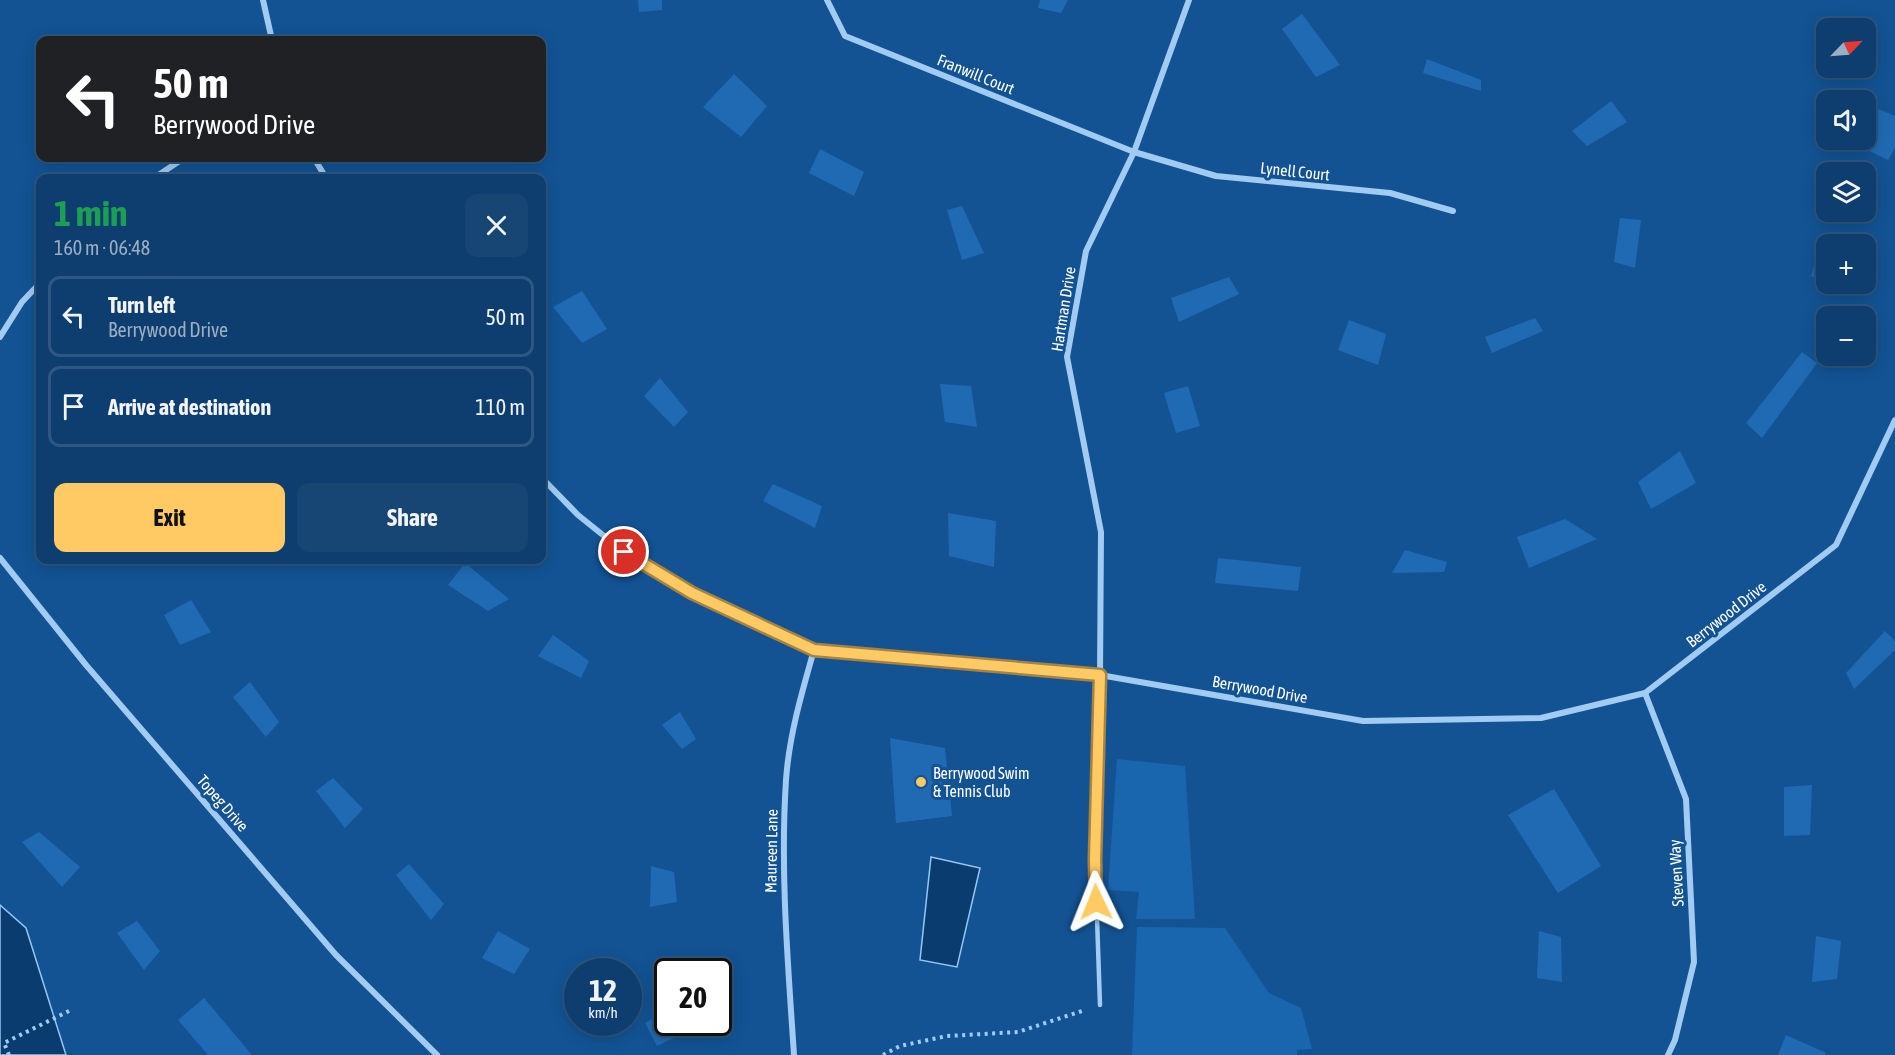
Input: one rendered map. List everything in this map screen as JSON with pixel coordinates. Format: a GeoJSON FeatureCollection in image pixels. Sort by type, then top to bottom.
{"type":"FeatureCollection","features":[{"type":"Feature","properties":{"kind":"street"},"geometry":{"type":"LineString","coordinates":[[263,0],[271,36]]}},
{"type":"Feature","properties":{"kind":"street","name":"Franwill Court"},"geometry":{"type":"LineString","coordinates":[[827,0],[845,36],[1134,152]]}},
{"type":"Feature","properties":{"kind":"street","name":"Hartman Drive"},"geometry":{"type":"LineString","coordinates":[[1100,675],[1101,532],[1067,357],[1086,251],[1134,152],[1189,0]]}},
{"type":"Feature","properties":{"kind":"street","name":"Lynell Court"},"geometry":{"type":"LineString","coordinates":[[1134,152],[1216,177],[1390,194],[1454,212]]}},
{"type":"Feature","properties":{"kind":"street"},"geometry":{"type":"LineString","coordinates":[[160,174],[178,162]]}},
{"type":"Feature","properties":{"kind":"street"},"geometry":{"type":"LineString","coordinates":[[0,337],[22,302],[36,287]]}},
{"type":"Feature","properties":{"kind":"street","name":"Berrywood Drive"},"geometry":{"type":"LineString","coordinates":[[546,482],[578,515],[624,552],[692,593],[814,650],[1100,675],[1363,721],[1541,718],[1645,693],[1836,546],[1895,420]]}},
{"type":"Feature","properties":{"kind":"street","name":"Topeg Drive"},"geometry":{"type":"LineString","coordinates":[[0,558],[86,665],[336,955],[437,1055]]}},
{"type":"Feature","properties":{"kind":"street","name":"Maureen Lane"},"geometry":{"type":"LineString","coordinates":[[794,1055],[784,904],[786,778],[798,708],[814,650]]}},
{"type":"Feature","properties":{"kind":"street","name":"Steven Way"},"geometry":{"type":"LineString","coordinates":[[1645,693],[1686,799],[1694,962],[1675,1040],[1668,1055]]}},
{"type":"Feature","properties":{"kind":"lane"},"geometry":{"type":"LineString","coordinates":[[1100,675],[1095,860],[1100,1005]]}},
{"type":"Feature","properties":{"kind":"path"},"geometry":{"type":"LineString","coordinates":[[883,1055],[900,1046],[947,1036],[1018,1032],[1100,1005]]}},
{"type":"Feature","properties":{"kind":"path"},"geometry":{"type":"LineString","coordinates":[[9,1055],[4,1043],[71,1010]]}},
{"type":"Feature","properties":{"kind":"shaded area"},"geometry":{"type":"Polygon","coordinates":[[[1117,759],[1185,766],[1195,919],[1136,919],[1139,892],[1108,890],[1117,759]]]}},
{"type":"Feature","properties":{"kind":"shaded area"},"geometry":{"type":"Polygon","coordinates":[[[931,857],[980,868],[957,967],[920,960],[931,857]]]}},
{"type":"Feature","properties":{"kind":"shaded area"},"geometry":{"type":"Polygon","coordinates":[[[0,905],[26,928],[66,1055],[0,1055],[0,905]]]}},
{"type":"Feature","properties":{"kind":"shaded area"},"geometry":{"type":"Polygon","coordinates":[[[1137,927],[1225,928],[1269,993],[1301,1008],[1312,1049],[1297,1050],[1297,1055],[1132,1055],[1137,927]]]}},
{"type":"Feature","properties":{"kind":"building"},"geometry":{"type":"Polygon","coordinates":[[[638,0],[662,0],[662,10],[639,12],[638,0]]]}},
{"type":"Feature","properties":{"kind":"building"},"geometry":{"type":"Polygon","coordinates":[[[1040,0],[1068,0],[1061,13],[1038,8],[1040,0]]]}},
{"type":"Feature","properties":{"kind":"building"},"geometry":{"type":"Polygon","coordinates":[[[1302,14],[1340,65],[1316,77],[1282,29],[1302,14]]]}},
{"type":"Feature","properties":{"kind":"building"},"geometry":{"type":"Polygon","coordinates":[[[1427,59],[1481,80],[1481,91],[1423,73],[1427,59]]]}},
{"type":"Feature","properties":{"kind":"building"},"geometry":{"type":"Polygon","coordinates":[[[734,74],[767,106],[741,137],[703,107],[734,74]]]}},
{"type":"Feature","properties":{"kind":"building"},"geometry":{"type":"Polygon","coordinates":[[[1611,101],[1627,122],[1587,146],[1572,131],[1611,101]]]}},
{"type":"Feature","properties":{"kind":"building"},"geometry":{"type":"Polygon","coordinates":[[[1876,108],[1895,116],[1895,148],[1888,160],[1867,150],[1876,150],[1876,108]]]}},
{"type":"Feature","properties":{"kind":"building"},"geometry":{"type":"Polygon","coordinates":[[[820,149],[864,172],[854,196],[809,173],[820,149]]]}},
{"type":"Feature","properties":{"kind":"building"},"geometry":{"type":"Polygon","coordinates":[[[962,206],[984,253],[962,260],[947,210],[962,206]]]}},
{"type":"Feature","properties":{"kind":"building"},"geometry":{"type":"Polygon","coordinates":[[[1620,218],[1641,220],[1635,268],[1614,262],[1620,218]]]}},
{"type":"Feature","properties":{"kind":"building"},"geometry":{"type":"Polygon","coordinates":[[[1816,259],[1816,278],[1811,276],[1816,259]]]}},
{"type":"Feature","properties":{"kind":"building"},"geometry":{"type":"Polygon","coordinates":[[[1229,277],[1239,294],[1179,322],[1171,298],[1229,277]]]}},
{"type":"Feature","properties":{"kind":"building"},"geometry":{"type":"Polygon","coordinates":[[[582,291],[607,329],[582,343],[553,307],[582,291]]]}},
{"type":"Feature","properties":{"kind":"building"},"geometry":{"type":"Polygon","coordinates":[[[1535,318],[1543,331],[1492,353],[1485,337],[1535,318]]]}},
{"type":"Feature","properties":{"kind":"building"},"geometry":{"type":"Polygon","coordinates":[[[1349,320],[1386,334],[1378,365],[1338,350],[1349,320]]]}},
{"type":"Feature","properties":{"kind":"building"},"geometry":{"type":"Polygon","coordinates":[[[1802,352],[1816,362],[1762,438],[1746,423],[1802,352]]]}},
{"type":"Feature","properties":{"kind":"building"},"geometry":{"type":"Polygon","coordinates":[[[660,378],[688,412],[674,427],[644,396],[660,378]]]}},
{"type":"Feature","properties":{"kind":"building"},"geometry":{"type":"Polygon","coordinates":[[[940,384],[971,386],[977,427],[945,422],[940,384]]]}},
{"type":"Feature","properties":{"kind":"building"},"geometry":{"type":"Polygon","coordinates":[[[1188,386],[1200,426],[1176,433],[1164,393],[1188,386]]]}},
{"type":"Feature","properties":{"kind":"building"},"geometry":{"type":"Polygon","coordinates":[[[1680,451],[1696,483],[1651,509],[1638,482],[1680,451]]]}},
{"type":"Feature","properties":{"kind":"building"},"geometry":{"type":"Polygon","coordinates":[[[773,484],[822,506],[815,528],[763,501],[773,484]]]}},
{"type":"Feature","properties":{"kind":"building"},"geometry":{"type":"Polygon","coordinates":[[[948,513],[996,521],[994,567],[949,556],[948,513]]]}},
{"type":"Feature","properties":{"kind":"building"},"geometry":{"type":"Polygon","coordinates":[[[1565,519],[1597,539],[1529,568],[1517,537],[1565,519]]]}},
{"type":"Feature","properties":{"kind":"building"},"geometry":{"type":"Polygon","coordinates":[[[1405,550],[1447,562],[1444,572],[1392,573],[1405,550]]]}},
{"type":"Feature","properties":{"kind":"building"},"geometry":{"type":"Polygon","coordinates":[[[1218,558],[1301,567],[1298,591],[1215,583],[1218,558]]]}},
{"type":"Feature","properties":{"kind":"building"},"geometry":{"type":"Polygon","coordinates":[[[466,564],[509,599],[488,611],[448,585],[466,564]]]}},
{"type":"Feature","properties":{"kind":"building"},"geometry":{"type":"Polygon","coordinates":[[[191,600],[211,632],[180,645],[164,615],[191,600]]]}},
{"type":"Feature","properties":{"kind":"building"},"geometry":{"type":"Polygon","coordinates":[[[1885,631],[1895,641],[1895,650],[1854,689],[1846,673],[1885,631]]]}},
{"type":"Feature","properties":{"kind":"building"},"geometry":{"type":"Polygon","coordinates":[[[553,635],[589,661],[581,678],[538,656],[553,635]]]}},
{"type":"Feature","properties":{"kind":"building"},"geometry":{"type":"Polygon","coordinates":[[[250,682],[279,722],[266,737],[233,697],[250,682]]]}},
{"type":"Feature","properties":{"kind":"building"},"geometry":{"type":"Polygon","coordinates":[[[680,712],[696,739],[682,749],[662,725],[680,712]]]}},
{"type":"Feature","properties":{"kind":"building","name":"Berrywood Swim & Tennis Club"},"geometry":{"type":"Polygon","coordinates":[[[890,738],[945,748],[952,816],[896,823],[890,738]]]}},
{"type":"Feature","properties":{"kind":"building"},"geometry":{"type":"Polygon","coordinates":[[[333,778],[363,809],[345,828],[316,791],[333,778]]]}},
{"type":"Feature","properties":{"kind":"building"},"geometry":{"type":"Polygon","coordinates":[[[1812,785],[1810,835],[1784,836],[1784,787],[1812,785]]]}},
{"type":"Feature","properties":{"kind":"building"},"geometry":{"type":"Polygon","coordinates":[[[1554,789],[1601,866],[1558,893],[1508,815],[1554,789]]]}},
{"type":"Feature","properties":{"kind":"building"},"geometry":{"type":"Polygon","coordinates":[[[39,832],[80,867],[62,887],[22,842],[39,832]]]}},
{"type":"Feature","properties":{"kind":"building"},"geometry":{"type":"Polygon","coordinates":[[[409,864],[444,904],[431,920],[396,875],[409,864]]]}},
{"type":"Feature","properties":{"kind":"building"},"geometry":{"type":"Polygon","coordinates":[[[651,866],[674,872],[677,902],[650,907],[651,866]]]}},
{"type":"Feature","properties":{"kind":"building"},"geometry":{"type":"Polygon","coordinates":[[[137,921],[160,951],[144,970],[117,933],[137,921]]]}},
{"type":"Feature","properties":{"kind":"building"},"geometry":{"type":"Polygon","coordinates":[[[498,931],[530,949],[514,974],[482,958],[498,931]]]}},
{"type":"Feature","properties":{"kind":"building"},"geometry":{"type":"Polygon","coordinates":[[[1539,931],[1561,937],[1562,982],[1537,978],[1539,931]]]}},
{"type":"Feature","properties":{"kind":"building"},"geometry":{"type":"Polygon","coordinates":[[[1816,936],[1841,941],[1837,979],[1812,982],[1816,936]]]}},
{"type":"Feature","properties":{"kind":"building"},"geometry":{"type":"Polygon","coordinates":[[[204,998],[252,1055],[208,1055],[178,1020],[204,998]]]}},
{"type":"Feature","properties":{"kind":"building"},"geometry":{"type":"Polygon","coordinates":[[[654,1018],[654,1036],[678,1036],[657,1046],[645,1023],[654,1018]]]}},
{"type":"Feature","properties":{"kind":"building"},"geometry":{"type":"Polygon","coordinates":[[[1786,1035],[1826,1053],[1825,1055],[1778,1055],[1786,1035]]]}},
{"type":"Feature","properties":{"kind":"place","name":"Berrywood Swim & Tennis Club"},"geometry":{"type":"Point","coordinates":[921,782]}},
{"type":"Feature","properties":{"kind":"route"},"geometry":{"type":"LineString","coordinates":[[624,552],[692,593],[814,650],[1100,675],[1096,902]]}}]}
